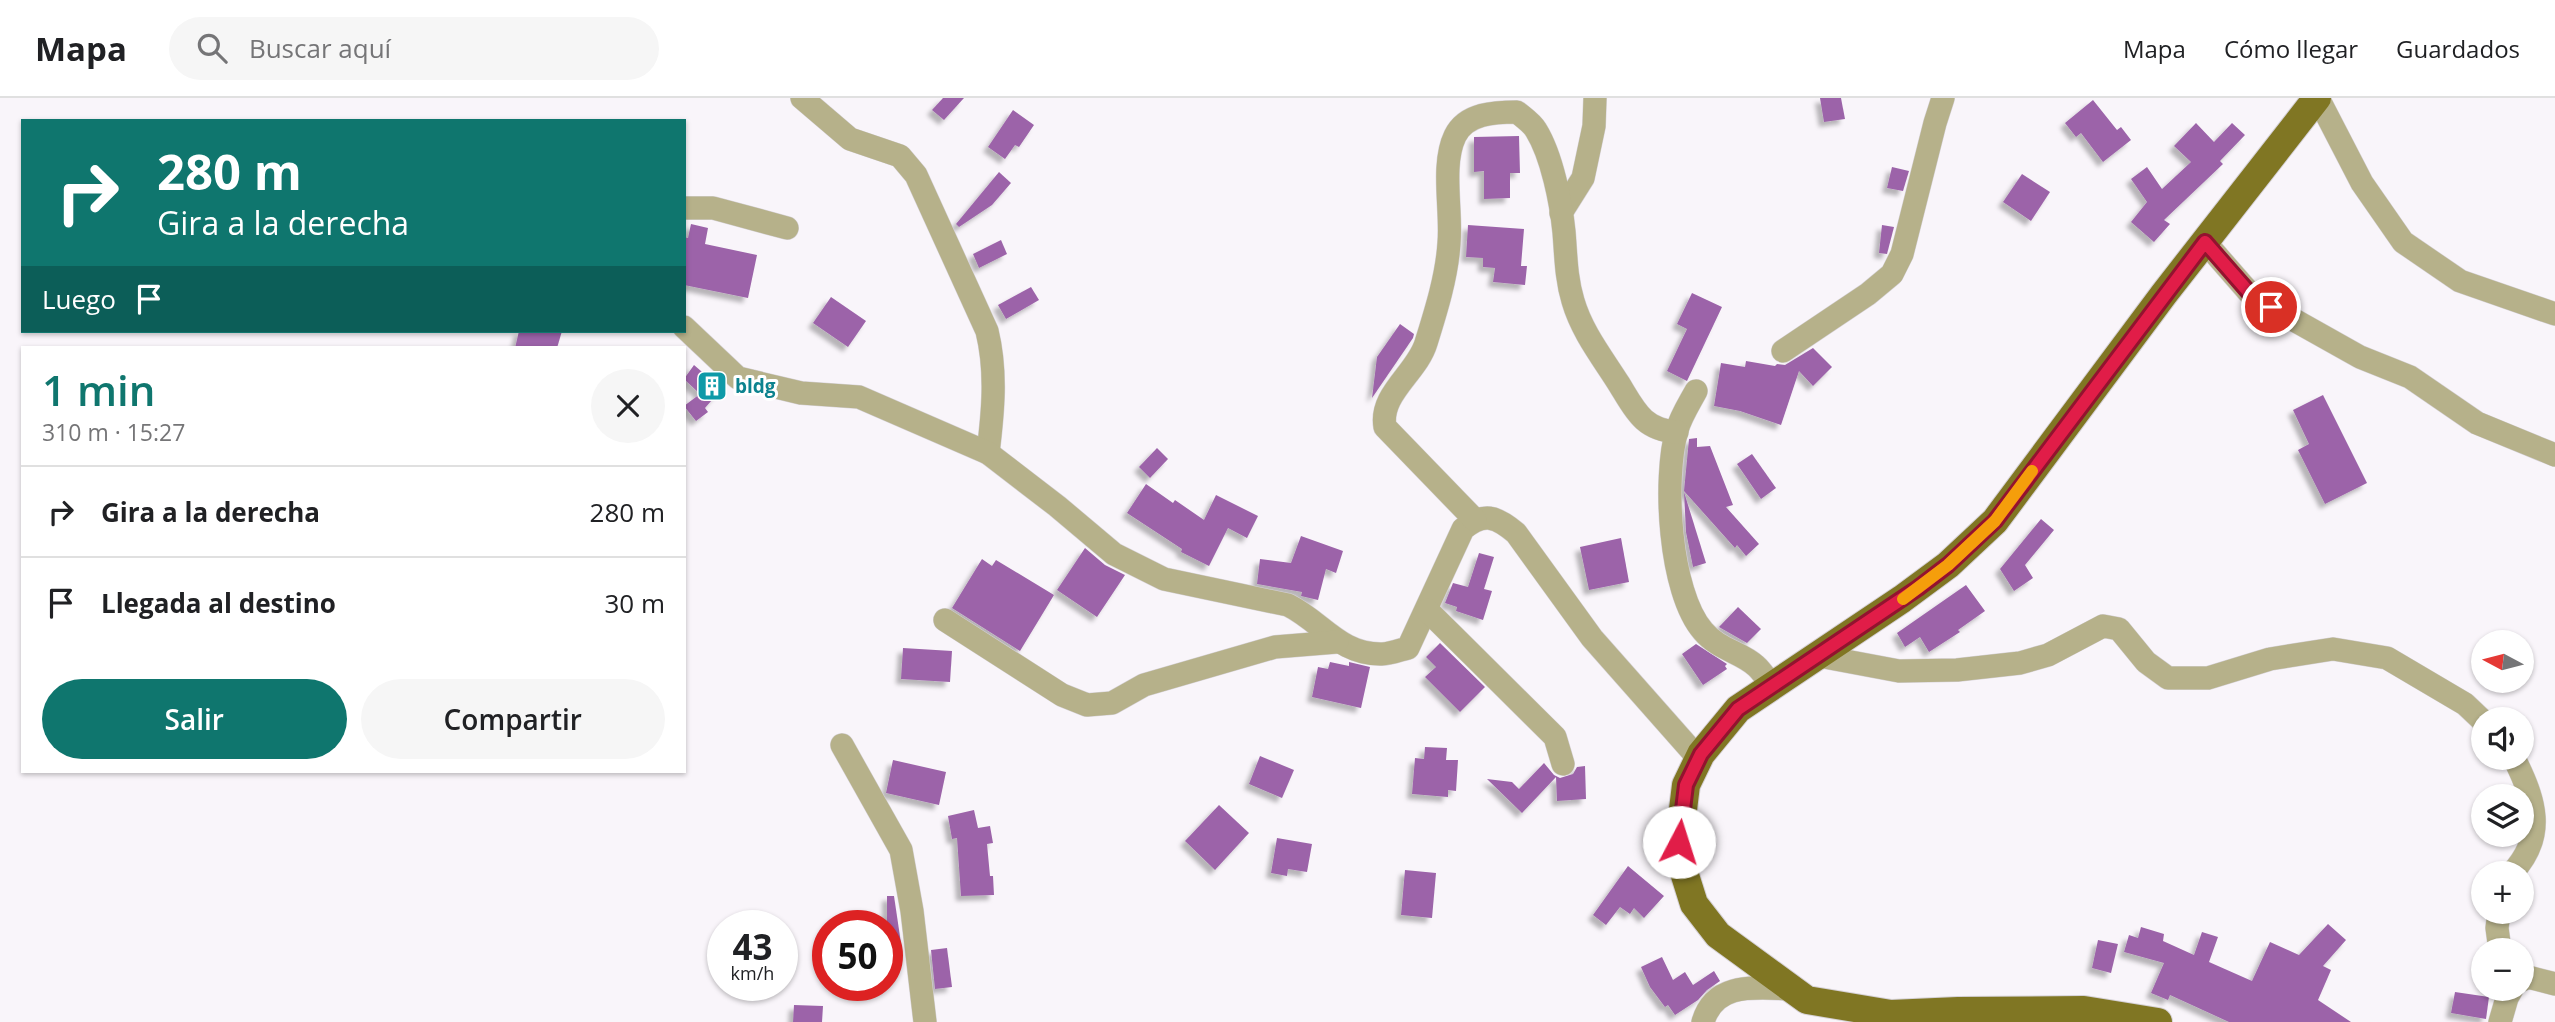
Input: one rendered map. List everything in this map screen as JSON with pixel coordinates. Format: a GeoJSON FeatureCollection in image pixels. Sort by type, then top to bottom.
{"type":"FeatureCollection","features":[{"type":"Feature","properties":{"kind":"main road"},"geometry":{"type":"LineString","coordinates":[[2158,1022],[2084,1010],[1891,1014],[1807,1000],[1718,935],[1694,904],[1683,869],[1679,842],[1686,785],[1701,754],[1738,709],[1948,565],[1995,521],[2205,242],[2318,98]]}},
{"type":"Feature","properties":{"kind":"street"},"geometry":{"type":"LineString","coordinates":[[802,98],[849,139],[900,156],[916,175],[987,331],[993,368],[992,421],[988,453]]}},
{"type":"Feature","properties":{"kind":"street"},"geometry":{"type":"LineString","coordinates":[[1561,213],[1583,178],[1594,126],[1595,98]]}},
{"type":"Feature","properties":{"kind":"street"},"geometry":{"type":"LineString","coordinates":[[1783,351],[1892,274],[1902,254],[1943,98]]}},
{"type":"Feature","properties":{"kind":"street"},"geometry":{"type":"LineString","coordinates":[[2318,98],[2362,183],[2403,242],[2460,281],[2555,314]]}},
{"type":"Feature","properties":{"kind":"street"},"geometry":{"type":"LineString","coordinates":[[1475,520],[1385,427],[1383,416],[1387,404],[1426,346],[1447,265],[1450,239],[1447,172],[1455,135],[1471,119],[1492,113],[1517,112],[1535,128],[1553,175],[1561,213],[1566,272],[1572,300],[1588,338],[1642,418],[1660,431],[1677,432]]}},
{"type":"Feature","properties":{"kind":"street"},"geometry":{"type":"LineString","coordinates":[[686,208],[713,208],[787,228]]}},
{"type":"Feature","properties":{"kind":"street"},"geometry":{"type":"LineString","coordinates":[[2205,242],[2253,297],[2360,357],[2410,377],[2477,423],[2555,455]]}},
{"type":"Feature","properties":{"kind":"street"},"geometry":{"type":"LineString","coordinates":[[686,329],[738,378],[801,393],[859,397],[988,453],[1114,554],[1164,579],[1287,605],[1304,614],[1337,642],[1352,649],[1383,655],[1408,648],[1463,529],[1475,520],[1490,517],[1516,533],[1592,638],[1699,759]]}},
{"type":"Feature","properties":{"kind":"street"},"geometry":{"type":"LineString","coordinates":[[1696,391],[1677,432],[1670,508],[1682,593],[1691,617],[1705,634],[1726,650],[1756,665],[1773,687]]}},
{"type":"Feature","properties":{"kind":"street"},"geometry":{"type":"LineString","coordinates":[[1427,610],[1555,737],[1563,764]]}},
{"type":"Feature","properties":{"kind":"street"},"geometry":{"type":"LineString","coordinates":[[946,620],[1062,695],[1087,705],[1112,703],[1144,685],[1275,647],[1337,642]]}},
{"type":"Feature","properties":{"kind":"street"},"geometry":{"type":"LineString","coordinates":[[1819,656],[1899,671],[1957,670],[2020,663],[2048,655],[2104,626],[2119,629],[2146,662],[2168,678],[2208,678],[2270,659],[2333,649],[2387,658],[2471,710]]}},
{"type":"Feature","properties":{"kind":"street"},"geometry":{"type":"LineString","coordinates":[[842,745],[901,850],[912,911],[925,1022]]}},
{"type":"Feature","properties":{"kind":"street"},"geometry":{"type":"LineString","coordinates":[[2520,770],[2528,786],[2534,820],[2532,845],[2524,861]]}},
{"type":"Feature","properties":{"kind":"street"},"geometry":{"type":"LineString","coordinates":[[2534,979],[2555,984]]}},
{"type":"Feature","properties":{"kind":"street"},"geometry":{"type":"LineString","coordinates":[[1703,1022],[1707,1007],[1722,995],[1740,989],[1791,989]]}},
{"type":"Feature","properties":{"kind":"street"},"geometry":{"type":"LineString","coordinates":[[2500,1022],[2506,1001]]}},
{"type":"Feature","properties":{"kind":"building"},"geometry":{"type":"Polygon","coordinates":[[[943,98],[964,98],[944,120],[932,110],[943,98]]]}},
{"type":"Feature","properties":{"kind":"building"},"geometry":{"type":"Polygon","coordinates":[[[1820,98],[1841,98],[1845,119],[1824,122],[1820,98]]]}},
{"type":"Feature","properties":{"kind":"building"},"geometry":{"type":"Polygon","coordinates":[[[2093,100],[2117,130],[2121,127],[2131,140],[2103,162],[2081,133],[2076,137],[2065,123],[2093,100]]]}},
{"type":"Feature","properties":{"kind":"building"},"geometry":{"type":"Polygon","coordinates":[[[1013,110],[1034,125],[1019,147],[1015,145],[1005,159],[988,147],[1013,110]]]}},
{"type":"Feature","properties":{"kind":"building"},"geometry":{"type":"Polygon","coordinates":[[[2196,123],[2214,142],[2232,123],[2245,135],[2220,161],[2223,164],[2164,220],[2170,224],[2154,242],[2131,222],[2147,202],[2131,179],[2147,167],[2162,189],[2191,162],[2174,146],[2196,123]]]}},
{"type":"Feature","properties":{"kind":"building"},"geometry":{"type":"Polygon","coordinates":[[[1519,136],[1520,173],[1510,173],[1510,198],[1484,199],[1484,171],[1474,172],[1474,137],[1519,136]]]}},
{"type":"Feature","properties":{"kind":"building"},"geometry":{"type":"Polygon","coordinates":[[[1892,167],[1909,171],[1903,191],[1887,188],[1892,167]]]}},
{"type":"Feature","properties":{"kind":"building"},"geometry":{"type":"Polygon","coordinates":[[[999,172],[1011,183],[992,205],[959,227],[956,224],[999,172]]]}},
{"type":"Feature","properties":{"kind":"building"},"geometry":{"type":"Polygon","coordinates":[[[2022,174],[2050,192],[2031,221],[2003,202],[2022,174]]]}},
{"type":"Feature","properties":{"kind":"building"},"geometry":{"type":"Polygon","coordinates":[[[691,224],[708,228],[705,244],[757,255],[748,298],[686,285],[691,224]]]}},
{"type":"Feature","properties":{"kind":"building"},"geometry":{"type":"Polygon","coordinates":[[[1468,225],[1524,229],[1521,266],[1527,266],[1525,285],[1493,282],[1495,268],[1483,267],[1483,258],[1466,257],[1468,225]]]}},
{"type":"Feature","properties":{"kind":"building"},"geometry":{"type":"Polygon","coordinates":[[[1882,225],[1894,227],[1887,254],[1879,253],[1882,225]]]}},
{"type":"Feature","properties":{"kind":"building"},"geometry":{"type":"Polygon","coordinates":[[[1001,240],[1007,254],[979,268],[973,254],[1001,240]]]}},
{"type":"Feature","properties":{"kind":"building"},"geometry":{"type":"Polygon","coordinates":[[[1031,287],[1039,300],[1006,319],[998,305],[1031,287]]]}},
{"type":"Feature","properties":{"kind":"building"},"geometry":{"type":"Polygon","coordinates":[[[1692,293],[1722,307],[1687,381],[1667,371],[1687,329],[1677,324],[1692,293]]]}},
{"type":"Feature","properties":{"kind":"building"},"geometry":{"type":"Polygon","coordinates":[[[831,297],[866,321],[848,347],[813,323],[831,297]]]}},
{"type":"Feature","properties":{"kind":"building"},"geometry":{"type":"Polygon","coordinates":[[[1400,324],[1414,334],[1413,338],[1372,398],[1377,357],[1400,324]]]}},
{"type":"Feature","properties":{"kind":"building"},"geometry":{"type":"Polygon","coordinates":[[[519,333],[561,333],[558,346],[515,346],[519,333]]]}},
{"type":"Feature","properties":{"kind":"building"},"geometry":{"type":"Polygon","coordinates":[[[1813,348],[1832,367],[1813,386],[1799,371],[1781,425],[1740,411],[1714,406],[1721,363],[1745,367],[1746,361],[1785,365],[1813,348]]]}},
{"type":"Feature","properties":{"kind":"building"},"geometry":{"type":"Polygon","coordinates":[[[694,365],[708,377],[712,373],[725,385],[705,408],[708,412],[696,421],[686,404],[700,394],[686,381],[686,376],[694,365]]]}},
{"type":"Feature","properties":{"kind":"building"},"geometry":{"type":"Polygon","coordinates":[[[2323,395],[2367,483],[2325,504],[2298,450],[2309,444],[2293,410],[2323,395]]]}},
{"type":"Feature","properties":{"kind":"building"},"geometry":{"type":"Polygon","coordinates":[[[1697,438],[1697,447],[1710,446],[1733,505],[1726,507],[1759,544],[1746,556],[1737,545],[1735,548],[1684,491],[1689,439],[1697,438]]]}},
{"type":"Feature","properties":{"kind":"building"},"geometry":{"type":"Polygon","coordinates":[[[1157,448],[1168,459],[1150,478],[1139,467],[1157,448]]]}},
{"type":"Feature","properties":{"kind":"building"},"geometry":{"type":"Polygon","coordinates":[[[1752,454],[1776,488],[1761,499],[1737,464],[1752,454]]]}},
{"type":"Feature","properties":{"kind":"building"},"geometry":{"type":"Polygon","coordinates":[[[1146,484],[1204,520],[1216,495],[1258,516],[1247,538],[1228,528],[1209,566],[1181,552],[1182,549],[1127,513],[1146,484]]]}},
{"type":"Feature","properties":{"kind":"building"},"geometry":{"type":"Polygon","coordinates":[[[1684,492],[1706,563],[1693,567],[1686,532],[1684,492]]]}},
{"type":"Feature","properties":{"kind":"building"},"geometry":{"type":"Polygon","coordinates":[[[2041,519],[2054,530],[2025,565],[2033,578],[2014,591],[2000,569],[2041,519]]]}},
{"type":"Feature","properties":{"kind":"building"},"geometry":{"type":"Polygon","coordinates":[[[1301,536],[1343,551],[1336,573],[1326,569],[1318,600],[1301,596],[1302,592],[1257,584],[1260,559],[1291,563],[1301,536]]]}},
{"type":"Feature","properties":{"kind":"building"},"geometry":{"type":"Polygon","coordinates":[[[1621,538],[1629,582],[1589,590],[1580,547],[1621,538]]]}},
{"type":"Feature","properties":{"kind":"building"},"geometry":{"type":"Polygon","coordinates":[[[1085,548],[1105,565],[1125,575],[1097,617],[1057,590],[1085,548]]]}},
{"type":"Feature","properties":{"kind":"building"},"geometry":{"type":"Polygon","coordinates":[[[1479,553],[1494,557],[1484,589],[1492,591],[1483,620],[1456,611],[1457,607],[1445,603],[1453,583],[1468,587],[1479,553]]]}},
{"type":"Feature","properties":{"kind":"building"},"geometry":{"type":"Polygon","coordinates":[[[982,559],[992,566],[996,560],[1054,595],[1020,651],[952,608],[982,559]]]}},
{"type":"Feature","properties":{"kind":"building"},"geometry":{"type":"Polygon","coordinates":[[[1966,585],[1985,611],[1958,630],[1960,632],[1929,652],[1920,637],[1905,647],[1897,633],[1966,585]]]}},
{"type":"Feature","properties":{"kind":"building"},"geometry":{"type":"Polygon","coordinates":[[[1738,607],[1761,629],[1747,643],[1719,627],[1738,607]]]}},
{"type":"Feature","properties":{"kind":"building"},"geometry":{"type":"Polygon","coordinates":[[[1440,643],[1485,687],[1460,712],[1425,677],[1436,667],[1426,657],[1440,643]]]}},
{"type":"Feature","properties":{"kind":"building"},"geometry":{"type":"Polygon","coordinates":[[[1696,644],[1727,664],[1727,669],[1703,685],[1682,654],[1696,644]]]}},
{"type":"Feature","properties":{"kind":"building"},"geometry":{"type":"Polygon","coordinates":[[[903,648],[952,651],[950,682],[901,679],[903,648]]]}},
{"type":"Feature","properties":{"kind":"building"},"geometry":{"type":"Polygon","coordinates":[[[1330,662],[1349,666],[1349,662],[1370,667],[1361,708],[1312,697],[1318,667],[1328,669],[1330,662]]]}},
{"type":"Feature","properties":{"kind":"building"},"geometry":{"type":"Polygon","coordinates":[[[1425,747],[1447,748],[1446,760],[1458,760],[1456,791],[1448,790],[1448,797],[1412,794],[1415,758],[1424,759],[1425,747]]]}},
{"type":"Feature","properties":{"kind":"building"},"geometry":{"type":"Polygon","coordinates":[[[1260,756],[1294,770],[1282,798],[1249,784],[1260,756]]]}},
{"type":"Feature","properties":{"kind":"building"},"geometry":{"type":"Polygon","coordinates":[[[893,760],[946,772],[939,805],[886,793],[893,760]]]}},
{"type":"Feature","properties":{"kind":"building"},"geometry":{"type":"Polygon","coordinates":[[[1544,763],[1560,778],[1573,774],[1577,767],[1585,766],[1586,799],[1557,801],[1556,777],[1522,813],[1487,779],[1512,782],[1519,789],[1544,763]]]}},
{"type":"Feature","properties":{"kind":"building"},"geometry":{"type":"Polygon","coordinates":[[[1219,805],[1249,833],[1215,870],[1185,841],[1219,805]]]}},
{"type":"Feature","properties":{"kind":"building"},"geometry":{"type":"Polygon","coordinates":[[[974,810],[978,828],[990,826],[993,843],[987,844],[994,895],[961,896],[957,838],[952,839],[948,816],[974,810]]]}},
{"type":"Feature","properties":{"kind":"building"},"geometry":{"type":"Polygon","coordinates":[[[1277,838],[1312,844],[1307,872],[1288,869],[1287,876],[1271,873],[1277,838]]]}},
{"type":"Feature","properties":{"kind":"building"},"geometry":{"type":"Polygon","coordinates":[[[1628,866],[1664,896],[1644,918],[1634,908],[1630,914],[1620,907],[1606,925],[1593,915],[1628,866]]]}},
{"type":"Feature","properties":{"kind":"building"},"geometry":{"type":"Polygon","coordinates":[[[1405,870],[1436,873],[1432,918],[1401,915],[1405,870]]]}},
{"type":"Feature","properties":{"kind":"building"},"geometry":{"type":"Polygon","coordinates":[[[887,896],[894,896],[896,910],[887,910],[887,896]]]}},
{"type":"Feature","properties":{"kind":"building"},"geometry":{"type":"Polygon","coordinates":[[[2328,924],[2346,940],[2323,966],[2331,970],[2318,1000],[2351,1022],[2229,1022],[2170,995],[2168,1000],[2151,993],[2164,963],[2124,952],[2129,935],[2138,938],[2141,927],[2164,934],[2163,941],[2194,955],[2202,932],[2218,937],[2209,962],[2252,981],[2270,942],[2299,955],[2328,924]]]}},
{"type":"Feature","properties":{"kind":"building"},"geometry":{"type":"Polygon","coordinates":[[[2098,940],[2118,944],[2111,973],[2092,968],[2098,940]]]}},
{"type":"Feature","properties":{"kind":"building"},"geometry":{"type":"Polygon","coordinates":[[[947,948],[952,987],[935,989],[931,950],[947,948]]]}},
{"type":"Feature","properties":{"kind":"building"},"geometry":{"type":"Polygon","coordinates":[[[1662,957],[1673,980],[1685,972],[1693,985],[1714,971],[1720,981],[1675,1015],[1668,1005],[1665,1007],[1650,987],[1641,967],[1662,957]]]}},
{"type":"Feature","properties":{"kind":"building"},"geometry":{"type":"Polygon","coordinates":[[[2455,992],[2471,994],[2471,1001],[2488,1001],[2486,1019],[2451,1013],[2455,992]]]}},
{"type":"Feature","properties":{"kind":"building"},"geometry":{"type":"Polygon","coordinates":[[[794,1005],[823,1006],[822,1022],[793,1022],[794,1005]]]}},
{"type":"Feature","properties":{"kind":"slow traffic"},"geometry":{"type":"LineString","coordinates":[[1903,599],[1948,565],[1995,521],[2032,471]]}},
{"type":"Feature","properties":{"kind":"place","name":"bldg"},"geometry":{"type":"Point","coordinates":[712,386]}},
{"type":"Feature","properties":{"kind":"route"},"geometry":{"type":"LineString","coordinates":[[1679,842],[1686,785],[1701,754],[1738,709],[1918,588],[1948,565],[1995,521],[2205,242],[2253,297],[2271,307]]}}]}
